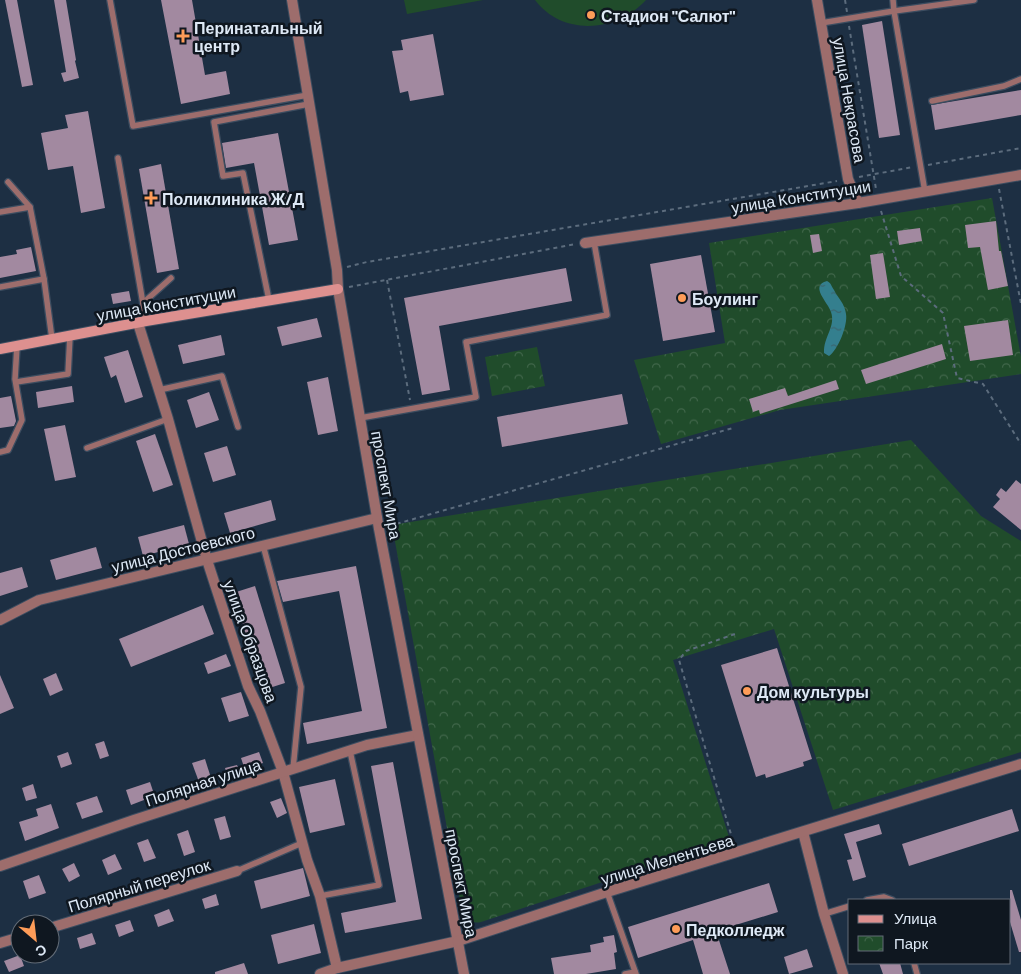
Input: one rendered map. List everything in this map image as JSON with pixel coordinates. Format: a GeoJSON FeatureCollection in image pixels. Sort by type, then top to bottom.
{"type":"FeatureCollection","features":[{"type":"Feature","properties":{"kind":"main road","name":"улица Конституции"},"geometry":{"type":"LineString","coordinates":[[0,349],[142,322],[338,289]]}},
{"type":"Feature","properties":{"kind":"street","name":"проспект Мира"},"geometry":{"type":"LineString","coordinates":[[292,0],[360,418],[464,974]]}},
{"type":"Feature","properties":{"kind":"street","name":"улица Некрасова"},"geometry":{"type":"LineString","coordinates":[[817,0],[848,179],[858,203]]}},
{"type":"Feature","properties":{"kind":"street","name":"улица Конституции"},"geometry":{"type":"LineString","coordinates":[[590,242],[878,200],[1021,175]]}},
{"type":"Feature","properties":{"kind":"street","name":"улица Образцова"},"geometry":{"type":"LineString","coordinates":[[142,322],[159,390],[207,560],[248,686],[288,771],[302,844],[320,896],[338,971]]}},
{"type":"Feature","properties":{"kind":"street","name":"улица Достоевского"},"geometry":{"type":"LineString","coordinates":[[0,620],[39,600],[378,518]]}},
{"type":"Feature","properties":{"kind":"street","name":"Полярная улица"},"geometry":{"type":"LineString","coordinates":[[0,866],[134,820],[367,745],[418,735]]}},
{"type":"Feature","properties":{"kind":"street","name":"улица Мелентьева"},"geometry":{"type":"LineString","coordinates":[[320,974],[458,941],[607,892],[1021,764]]}},
{"type":"Feature","properties":{"kind":"street"},"geometry":{"type":"LineString","coordinates":[[803,832],[824,914],[843,974]]}},
{"type":"Feature","properties":{"kind":"street","name":"Полярный переулок"},"geometry":{"type":"LineString","coordinates":[[60,925],[237,871]]}},
{"type":"Feature","properties":{"kind":"lane"},"geometry":{"type":"LineString","coordinates":[[110,0],[133,126],[308,100]]}},
{"type":"Feature","properties":{"kind":"lane"},"geometry":{"type":"LineString","coordinates":[[893,0],[925,192]]}},
{"type":"Feature","properties":{"kind":"lane"},"geometry":{"type":"LineString","coordinates":[[821,23],[974,0]]}},
{"type":"Feature","properties":{"kind":"lane"},"geometry":{"type":"LineString","coordinates":[[932,101],[1004,86],[1021,79]]}},
{"type":"Feature","properties":{"kind":"lane"},"geometry":{"type":"LineString","coordinates":[[269,300],[243,173],[223,176],[214,122],[308,100]]}},
{"type":"Feature","properties":{"kind":"lane"},"geometry":{"type":"LineString","coordinates":[[118,158],[143,303],[142,322]]}},
{"type":"Feature","properties":{"kind":"lane"},"geometry":{"type":"LineString","coordinates":[[8,182],[30,207],[44,279],[52,340]]}},
{"type":"Feature","properties":{"kind":"lane"},"geometry":{"type":"LineString","coordinates":[[0,212],[30,207]]}},
{"type":"Feature","properties":{"kind":"lane"},"geometry":{"type":"LineString","coordinates":[[360,418],[476,397],[466,342],[607,315],[590,242]]}},
{"type":"Feature","properties":{"kind":"lane"},"geometry":{"type":"LineString","coordinates":[[143,303],[171,278]]}},
{"type":"Feature","properties":{"kind":"lane"},"geometry":{"type":"LineString","coordinates":[[0,287],[44,279]]}},
{"type":"Feature","properties":{"kind":"lane"},"geometry":{"type":"LineString","coordinates":[[16,382],[68,374],[70,336]]}},
{"type":"Feature","properties":{"kind":"lane"},"geometry":{"type":"LineString","coordinates":[[0,452],[8,450],[22,420],[16,382],[17,346]]}},
{"type":"Feature","properties":{"kind":"lane"},"geometry":{"type":"LineString","coordinates":[[159,390],[222,376],[238,428]]}},
{"type":"Feature","properties":{"kind":"lane"},"geometry":{"type":"LineString","coordinates":[[87,448],[168,419]]}},
{"type":"Feature","properties":{"kind":"lane"},"geometry":{"type":"LineString","coordinates":[[263,545],[301,687],[288,771]]}},
{"type":"Feature","properties":{"kind":"lane"},"geometry":{"type":"LineString","coordinates":[[320,896],[379,886],[350,751]]}},
{"type":"Feature","properties":{"kind":"lane"},"geometry":{"type":"LineString","coordinates":[[237,871],[302,844]]}},
{"type":"Feature","properties":{"kind":"lane"},"geometry":{"type":"LineString","coordinates":[[607,892],[636,973],[625,974]]}},
{"type":"Feature","properties":{"kind":"lane"},"geometry":{"type":"LineString","coordinates":[[873,899],[884,897],[889,899]]}},
{"type":"Feature","properties":{"kind":"lane"},"geometry":{"type":"LineString","coordinates":[[824,914],[848,907]]}},
{"type":"Feature","properties":{"kind":"path"},"geometry":{"type":"LineString","coordinates":[[845,0],[878,200],[901,276],[943,313],[958,378],[982,384],[1021,444]]}},
{"type":"Feature","properties":{"kind":"path"},"geometry":{"type":"LineString","coordinates":[[337,270],[376,260],[1021,148]]}},
{"type":"Feature","properties":{"kind":"path"},"geometry":{"type":"LineString","coordinates":[[998,179],[1021,304]]}},
{"type":"Feature","properties":{"kind":"path"},"geometry":{"type":"LineString","coordinates":[[338,289],[590,242]]}},
{"type":"Feature","properties":{"kind":"path"},"geometry":{"type":"LineString","coordinates":[[387,280],[411,409]]}},
{"type":"Feature","properties":{"kind":"path"},"geometry":{"type":"LineString","coordinates":[[380,529],[732,428]]}},
{"type":"Feature","properties":{"kind":"path"},"geometry":{"type":"LineString","coordinates":[[735,634],[686,651],[679,660],[737,853]]}},
{"type":"Feature","properties":{"kind":"green space"},"geometry":{"type":"Polygon","coordinates":[[[404,0],[483,0],[407,14],[404,0]]]}},
{"type":"Feature","properties":{"kind":"green space","name":"Стадион \"Салют\""},"geometry":{"type":"Polygon","coordinates":[[[535,0],[646,0],[634,11],[620,19],[606,24],[590,26],[575,25],[560,20],[547,12],[535,0]]]}},
{"type":"Feature","properties":{"kind":"green space"},"geometry":{"type":"Polygon","coordinates":[[[992,198],[1021,357],[1021,374],[780,410],[661,444],[634,360],[725,343],[709,243],[992,198]]]}},
{"type":"Feature","properties":{"kind":"green space"},"geometry":{"type":"Polygon","coordinates":[[[537,347],[545,386],[492,396],[485,357],[537,347]]]}},
{"type":"Feature","properties":{"kind":"green space"},"geometry":{"type":"Polygon","coordinates":[[[911,440],[981,516],[1021,541],[1021,752],[833,810],[774,629],[673,660],[730,840],[481,922],[472,922],[467,919],[462,911],[392,525],[911,440]]]}},
{"type":"Feature","properties":{"kind":"water"},"geometry":{"type":"Polygon","coordinates":[[[827,281],[831,284],[843,304],[846,319],[839,343],[829,356],[824,353],[824,347],[831,327],[832,317],[820,290],[822,283],[827,281]]]}},
{"type":"Feature","properties":{"kind":"building"},"geometry":{"type":"Polygon","coordinates":[[[5,0],[17,0],[33,85],[22,87],[5,0]]]}},
{"type":"Feature","properties":{"kind":"building"},"geometry":{"type":"Polygon","coordinates":[[[54,0],[66,0],[79,78],[64,82],[61,73],[66,72],[54,0]]]}},
{"type":"Feature","properties":{"kind":"building","name":"Перинатальный центр"},"geometry":{"type":"Polygon","coordinates":[[[161,0],[192,0],[205,75],[226,71],[230,94],[181,104],[161,0]]]}},
{"type":"Feature","properties":{"kind":"building"},"geometry":{"type":"Polygon","coordinates":[[[882,21],[900,135],[879,138],[862,25],[882,21]]]}},
{"type":"Feature","properties":{"kind":"building"},"geometry":{"type":"Polygon","coordinates":[[[433,34],[444,95],[410,101],[408,91],[400,93],[392,51],[403,50],[401,40],[433,34]]]}},
{"type":"Feature","properties":{"kind":"building"},"geometry":{"type":"Polygon","coordinates":[[[1021,90],[1021,115],[935,130],[931,105],[1021,90]]]}},
{"type":"Feature","properties":{"kind":"building"},"geometry":{"type":"Polygon","coordinates":[[[88,111],[105,208],[81,213],[73,166],[48,170],[41,133],[68,128],[65,115],[88,111]]]}},
{"type":"Feature","properties":{"kind":"building"},"geometry":{"type":"Polygon","coordinates":[[[278,133],[298,240],[269,245],[254,163],[226,168],[222,143],[278,133]]]}},
{"type":"Feature","properties":{"kind":"building"},"geometry":{"type":"Polygon","coordinates":[[[161,164],[179,269],[157,273],[139,169],[161,164]]]}},
{"type":"Feature","properties":{"kind":"building"},"geometry":{"type":"Polygon","coordinates":[[[996,221],[999,251],[1001,251],[1008,286],[988,290],[980,247],[968,248],[965,225],[996,221]]]}},
{"type":"Feature","properties":{"kind":"building"},"geometry":{"type":"Polygon","coordinates":[[[920,228],[922,241],[899,245],[897,231],[920,228]]]}},
{"type":"Feature","properties":{"kind":"building"},"geometry":{"type":"Polygon","coordinates":[[[819,234],[822,251],[813,253],[810,235],[819,234]]]}},
{"type":"Feature","properties":{"kind":"building"},"geometry":{"type":"Polygon","coordinates":[[[31,247],[36,271],[0,278],[0,257],[17,254],[16,250],[31,247]]]}},
{"type":"Feature","properties":{"kind":"building"},"geometry":{"type":"Polygon","coordinates":[[[883,253],[890,297],[876,299],[870,255],[883,253]]]}},
{"type":"Feature","properties":{"kind":"building","name":"Боулинг"},"geometry":{"type":"Polygon","coordinates":[[[701,255],[715,332],[663,341],[650,264],[701,255]]]}},
{"type":"Feature","properties":{"kind":"building"},"geometry":{"type":"Polygon","coordinates":[[[566,268],[572,301],[439,326],[450,390],[422,395],[404,298],[566,268]]]}},
{"type":"Feature","properties":{"kind":"building"},"geometry":{"type":"Polygon","coordinates":[[[129,291],[131,301],[113,304],[111,294],[129,291]]]}},
{"type":"Feature","properties":{"kind":"building"},"geometry":{"type":"Polygon","coordinates":[[[317,318],[322,337],[282,346],[277,327],[317,318]]]}},
{"type":"Feature","properties":{"kind":"building"},"geometry":{"type":"Polygon","coordinates":[[[1008,320],[1013,355],[970,361],[964,326],[1008,320]]]}},
{"type":"Feature","properties":{"kind":"building"},"geometry":{"type":"Polygon","coordinates":[[[221,335],[225,355],[183,364],[178,345],[221,335]]]}},
{"type":"Feature","properties":{"kind":"building"},"geometry":{"type":"Polygon","coordinates":[[[942,344],[946,359],[866,384],[861,370],[942,344]]]}},
{"type":"Feature","properties":{"kind":"building"},"geometry":{"type":"Polygon","coordinates":[[[128,350],[143,397],[125,403],[116,375],[111,378],[104,357],[128,350]]]}},
{"type":"Feature","properties":{"kind":"building"},"geometry":{"type":"Polygon","coordinates":[[[328,377],[338,431],[318,435],[307,382],[328,377]]]}},
{"type":"Feature","properties":{"kind":"building"},"geometry":{"type":"Polygon","coordinates":[[[836,380],[839,389],[760,414],[759,410],[753,412],[749,399],[785,388],[788,396],[836,380]]]}},
{"type":"Feature","properties":{"kind":"building"},"geometry":{"type":"Polygon","coordinates":[[[72,386],[74,402],[38,408],[36,392],[72,386]]]}},
{"type":"Feature","properties":{"kind":"building"},"geometry":{"type":"Polygon","coordinates":[[[209,392],[219,420],[196,428],[187,400],[209,392]]]}},
{"type":"Feature","properties":{"kind":"building"},"geometry":{"type":"Polygon","coordinates":[[[622,394],[628,424],[502,447],[497,417],[622,394]]]}},
{"type":"Feature","properties":{"kind":"building"},"geometry":{"type":"Polygon","coordinates":[[[11,396],[16,421],[14,426],[0,428],[0,398],[11,396]]]}},
{"type":"Feature","properties":{"kind":"building"},"geometry":{"type":"Polygon","coordinates":[[[65,425],[76,477],[55,481],[44,429],[65,425]]]}},
{"type":"Feature","properties":{"kind":"building"},"geometry":{"type":"Polygon","coordinates":[[[155,434],[173,485],[153,492],[136,441],[155,434]]]}},
{"type":"Feature","properties":{"kind":"building"},"geometry":{"type":"Polygon","coordinates":[[[227,446],[236,475],[213,482],[204,453],[227,446]]]}},
{"type":"Feature","properties":{"kind":"building"},"geometry":{"type":"Polygon","coordinates":[[[1016,480],[1021,484],[1021,530],[993,507],[1000,499],[996,495],[1001,488],[1006,492],[1016,480]]]}},
{"type":"Feature","properties":{"kind":"building"},"geometry":{"type":"Polygon","coordinates":[[[271,500],[276,520],[230,533],[224,513],[271,500]]]}},
{"type":"Feature","properties":{"kind":"building"},"geometry":{"type":"Polygon","coordinates":[[[184,525],[189,544],[143,556],[138,537],[184,525]]]}},
{"type":"Feature","properties":{"kind":"building"},"geometry":{"type":"Polygon","coordinates":[[[96,547],[102,568],[56,580],[50,560],[96,547]]]}},
{"type":"Feature","properties":{"kind":"building"},"geometry":{"type":"Polygon","coordinates":[[[356,566],[387,728],[307,744],[303,723],[362,711],[339,591],[283,602],[277,581],[356,566]]]}},
{"type":"Feature","properties":{"kind":"building"},"geometry":{"type":"Polygon","coordinates":[[[22,567],[28,587],[0,596],[0,573],[22,567]]]}},
{"type":"Feature","properties":{"kind":"building"},"geometry":{"type":"Polygon","coordinates":[[[255,586],[285,683],[263,690],[233,593],[255,586]]]}},
{"type":"Feature","properties":{"kind":"building"},"geometry":{"type":"Polygon","coordinates":[[[203,605],[214,634],[131,667],[119,639],[203,605]]]}},
{"type":"Feature","properties":{"kind":"building"},"geometry":{"type":"Polygon","coordinates":[[[777,648],[812,759],[803,762],[804,766],[766,778],[765,774],[756,777],[721,665],[777,648]]]}},
{"type":"Feature","properties":{"kind":"building"},"geometry":{"type":"Polygon","coordinates":[[[226,654],[231,666],[208,674],[204,663],[226,654]]]}},
{"type":"Feature","properties":{"kind":"building"},"geometry":{"type":"Polygon","coordinates":[[[56,673],[63,690],[50,696],[43,679],[56,673]]]}},
{"type":"Feature","properties":{"kind":"building"},"geometry":{"type":"Polygon","coordinates":[[[0,675],[14,708],[0,714],[0,675]]]}},
{"type":"Feature","properties":{"kind":"building"},"geometry":{"type":"Polygon","coordinates":[[[241,692],[249,716],[229,722],[221,698],[241,692]]]}},
{"type":"Feature","properties":{"kind":"building"},"geometry":{"type":"Polygon","coordinates":[[[104,741],[109,756],[100,759],[95,744],[104,741]]]}},
{"type":"Feature","properties":{"kind":"building"},"geometry":{"type":"Polygon","coordinates":[[[68,752],[72,764],[61,768],[57,756],[68,752]]]}},
{"type":"Feature","properties":{"kind":"building"},"geometry":{"type":"Polygon","coordinates":[[[259,752],[263,763],[245,770],[241,758],[259,752]]]}},
{"type":"Feature","properties":{"kind":"building"},"geometry":{"type":"Polygon","coordinates":[[[205,759],[211,778],[199,782],[192,763],[205,759]]]}},
{"type":"Feature","properties":{"kind":"building"},"geometry":{"type":"Polygon","coordinates":[[[393,762],[422,919],[345,933],[341,913],[396,902],[371,766],[393,762]]]}},
{"type":"Feature","properties":{"kind":"building"},"geometry":{"type":"Polygon","coordinates":[[[237,765],[240,773],[228,777],[225,768],[237,765]]]}},
{"type":"Feature","properties":{"kind":"building"},"geometry":{"type":"Polygon","coordinates":[[[335,779],[345,825],[310,833],[299,787],[335,779]]]}},
{"type":"Feature","properties":{"kind":"building"},"geometry":{"type":"Polygon","coordinates":[[[150,782],[154,794],[143,797],[144,800],[131,805],[126,790],[150,782]]]}},
{"type":"Feature","properties":{"kind":"building"},"geometry":{"type":"Polygon","coordinates":[[[33,784],[37,798],[26,801],[22,788],[33,784]]]}},
{"type":"Feature","properties":{"kind":"building"},"geometry":{"type":"Polygon","coordinates":[[[97,796],[103,812],[82,819],[76,803],[97,796]]]}},
{"type":"Feature","properties":{"kind":"building"},"geometry":{"type":"Polygon","coordinates":[[[281,798],[287,813],[277,818],[270,802],[281,798]]]}},
{"type":"Feature","properties":{"kind":"building"},"geometry":{"type":"Polygon","coordinates":[[[51,804],[59,828],[25,841],[19,822],[38,816],[36,809],[51,804]]]}},
{"type":"Feature","properties":{"kind":"building"},"geometry":{"type":"Polygon","coordinates":[[[1012,809],[1019,831],[909,866],[902,844],[1012,809]]]}},
{"type":"Feature","properties":{"kind":"building"},"geometry":{"type":"Polygon","coordinates":[[[225,816],[231,837],[220,840],[214,819],[225,816]]]}},
{"type":"Feature","properties":{"kind":"building"},"geometry":{"type":"Polygon","coordinates":[[[879,824],[882,834],[856,842],[866,877],[853,881],[847,860],[852,859],[844,834],[879,824]]]}},
{"type":"Feature","properties":{"kind":"building"},"geometry":{"type":"Polygon","coordinates":[[[188,830],[195,852],[184,856],[177,834],[188,830]]]}},
{"type":"Feature","properties":{"kind":"building"},"geometry":{"type":"Polygon","coordinates":[[[148,839],[156,858],[144,862],[137,843],[148,839]]]}},
{"type":"Feature","properties":{"kind":"building"},"geometry":{"type":"Polygon","coordinates":[[[115,854],[122,869],[108,875],[102,860],[115,854]]]}},
{"type":"Feature","properties":{"kind":"building"},"geometry":{"type":"Polygon","coordinates":[[[74,863],[80,876],[69,882],[62,869],[74,863]]]}},
{"type":"Feature","properties":{"kind":"building"},"geometry":{"type":"Polygon","coordinates":[[[303,868],[310,896],[261,909],[254,881],[303,868]]]}},
{"type":"Feature","properties":{"kind":"building"},"geometry":{"type":"Polygon","coordinates":[[[39,875],[46,893],[29,899],[23,881],[39,875]]]}},
{"type":"Feature","properties":{"kind":"building","name":"Педколледж"},"geometry":{"type":"Polygon","coordinates":[[[769,883],[778,912],[716,931],[730,974],[703,974],[693,940],[638,958],[628,927],[769,883]]]}},
{"type":"Feature","properties":{"kind":"building"},"geometry":{"type":"Polygon","coordinates":[[[1010,890],[1012,890],[1021,920],[1021,952],[1019,952],[1011,925],[1010,890]]]}},
{"type":"Feature","properties":{"kind":"building"},"geometry":{"type":"Polygon","coordinates":[[[216,894],[219,905],[205,909],[202,899],[216,894]]]}},
{"type":"Feature","properties":{"kind":"building"},"geometry":{"type":"Polygon","coordinates":[[[169,909],[174,921],[158,927],[154,915],[169,909]]]}},
{"type":"Feature","properties":{"kind":"building"},"geometry":{"type":"Polygon","coordinates":[[[130,920],[134,931],[119,937],[115,925],[130,920]]]}},
{"type":"Feature","properties":{"kind":"building"},"geometry":{"type":"Polygon","coordinates":[[[314,924],[321,953],[278,964],[271,935],[314,924]]]}},
{"type":"Feature","properties":{"kind":"building"},"geometry":{"type":"Polygon","coordinates":[[[92,933],[96,944],[80,949],[77,938],[92,933]]]}},
{"type":"Feature","properties":{"kind":"building"},"geometry":{"type":"Polygon","coordinates":[[[614,935],[617,952],[614,953],[616,969],[586,974],[554,974],[551,958],[591,952],[590,945],[604,942],[603,937],[614,935]]]}},
{"type":"Feature","properties":{"kind":"building"},"geometry":{"type":"Polygon","coordinates":[[[807,949],[813,967],[789,974],[784,957],[807,949]]]}},
{"type":"Feature","properties":{"kind":"building"},"geometry":{"type":"Polygon","coordinates":[[[10,959],[10,964],[23,964],[24,966],[9,972],[4,961],[10,959]]]}},
{"type":"Feature","properties":{"kind":"building"},"geometry":{"type":"Polygon","coordinates":[[[244,963],[248,974],[215,974],[215,972],[244,963]]]}},
{"type":"Feature","properties":{"kind":"building"},"geometry":{"type":"Polygon","coordinates":[[[879,964],[900,964],[903,974],[883,974],[879,964]]]}},
{"type":"Feature","properties":{"kind":"place","name":"Стадион \"Салют\""},"geometry":{"type":"Point","coordinates":[591,15]}},
{"type":"Feature","properties":{"kind":"place","name":"Перинатальный центр"},"geometry":{"type":"Point","coordinates":[183,36]}},
{"type":"Feature","properties":{"kind":"place","name":"Поликлиника Ж/Д"},"geometry":{"type":"Point","coordinates":[151,198]}},
{"type":"Feature","properties":{"kind":"place","name":"Боулинг"},"geometry":{"type":"Point","coordinates":[682,298]}},
{"type":"Feature","properties":{"kind":"place","name":"Дом культуры"},"geometry":{"type":"Point","coordinates":[747,691]}},
{"type":"Feature","properties":{"kind":"place","name":"Педколледж"},"geometry":{"type":"Point","coordinates":[676,929]}}]}
